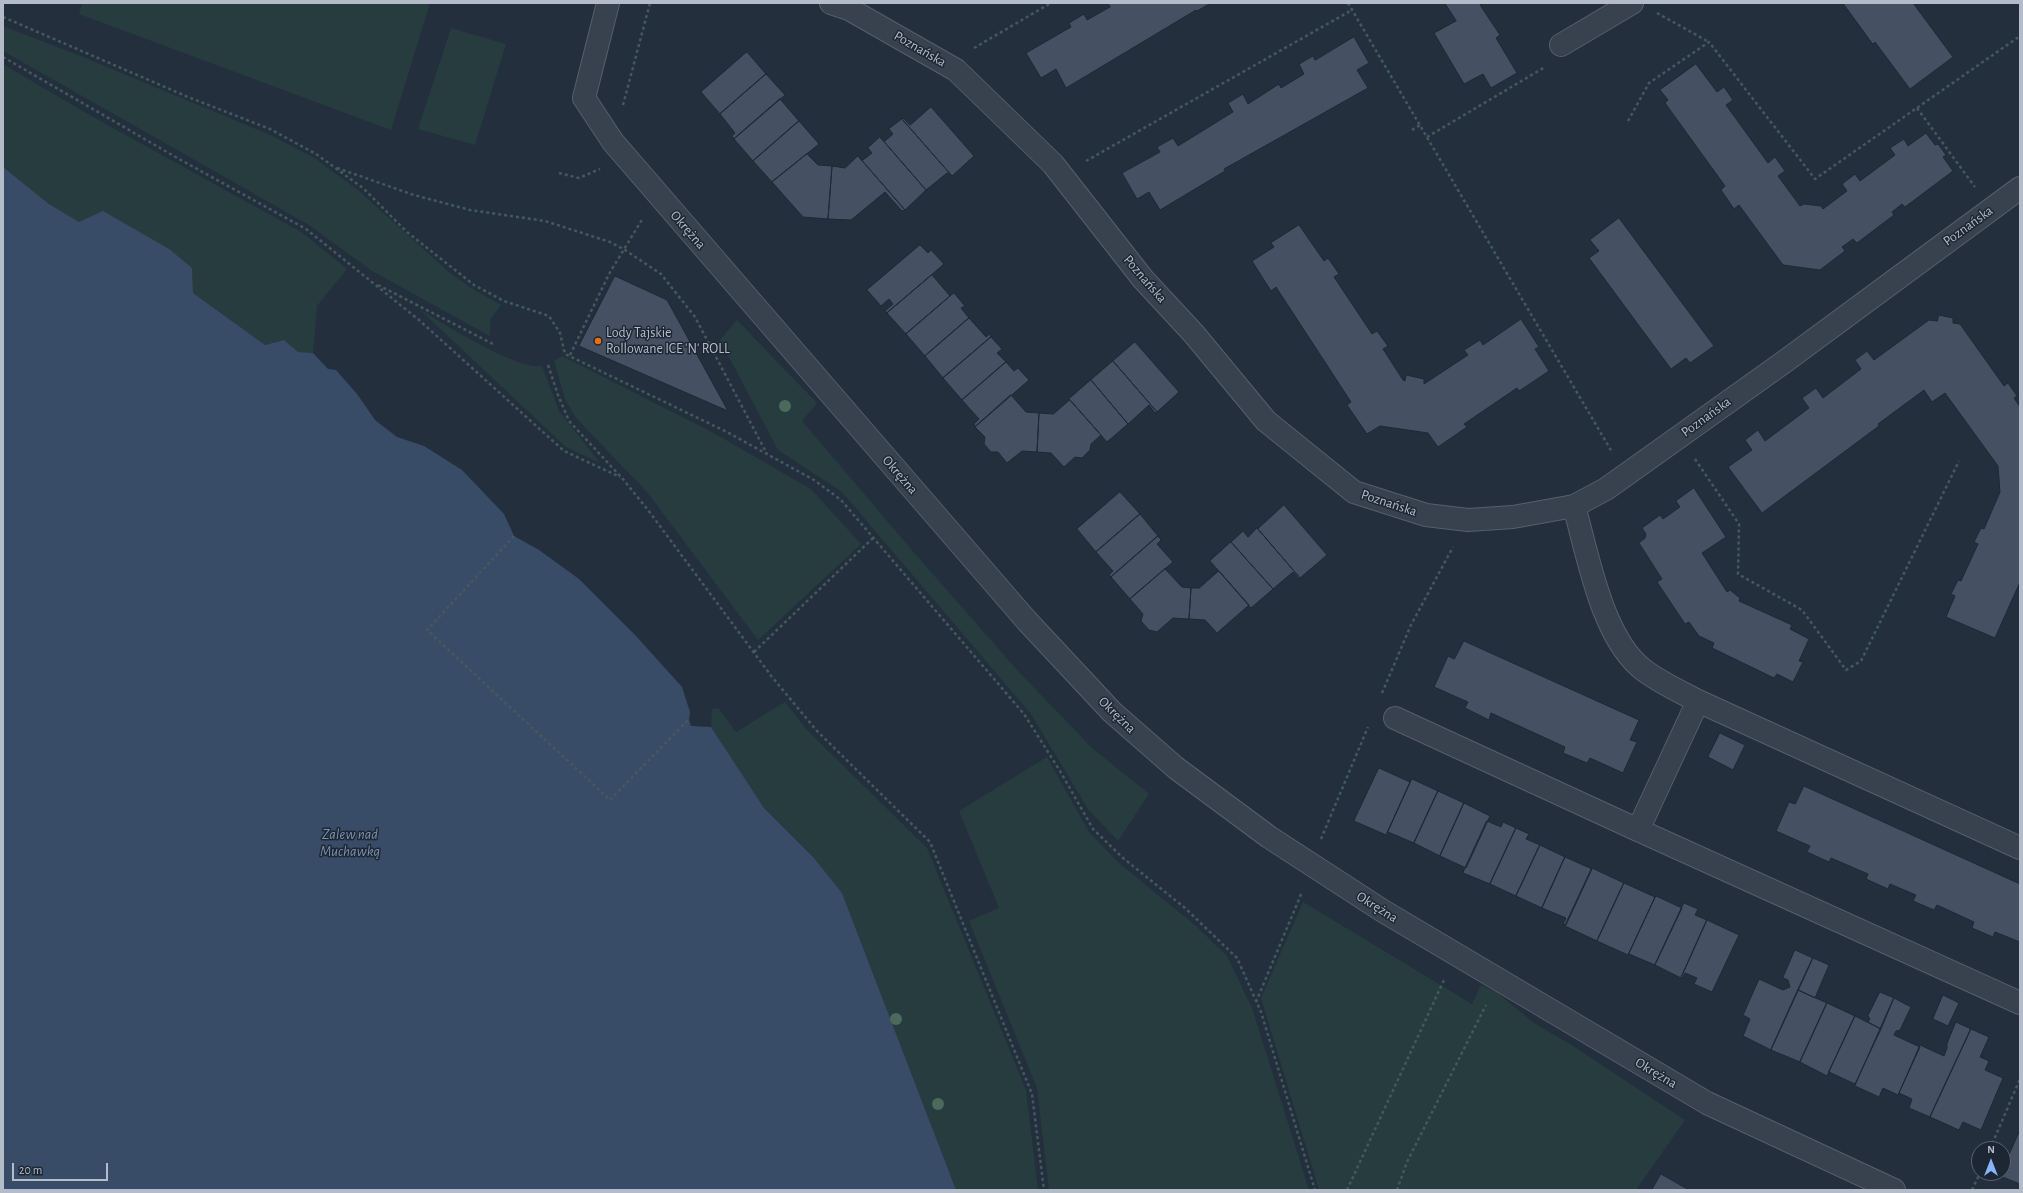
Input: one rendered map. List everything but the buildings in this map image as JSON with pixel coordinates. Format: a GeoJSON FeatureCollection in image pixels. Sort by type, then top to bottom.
{"type":"FeatureCollection","features":[{"type":"Feature","properties":{"kind":"street","name":"Okrężna"},"geometry":{"type":"LineString","coordinates":[[608,3],[584,98],[615,145],[1022,616],[1112,712],[1176,768],[1269,837],[1383,911],[1707,1103],[1894,1190]]}},
{"type":"Feature","properties":{"kind":"street","name":"Poznańska"},"geometry":{"type":"LineString","coordinates":[[831,3],[849,9],[956,70],[1052,164],[1143,279],[1194,334],[1266,421],[1354,492],[1426,515],[1468,520],[1513,517],[1574,506],[1613,485],[1784,362],[2020,188]]}},
{"type":"Feature","properties":{"kind":"street"},"geometry":{"type":"LineString","coordinates":[[1561,45],[1632,3]]}},
{"type":"Feature","properties":{"kind":"street"},"geometry":{"type":"LineString","coordinates":[[1574,506],[1604,612],[1626,652],[1645,671],[1698,701],[2020,848]]}},
{"type":"Feature","properties":{"kind":"street"},"geometry":{"type":"LineString","coordinates":[[1638,830],[1698,701]]}},
{"type":"Feature","properties":{"kind":"street"},"geometry":{"type":"LineString","coordinates":[[1395,718],[2020,1003]]}},
{"type":"Feature","properties":{"kind":"path"},"geometry":{"type":"LineString","coordinates":[[971,50],[1051,3]]}},
{"type":"Feature","properties":{"kind":"path"},"geometry":{"type":"LineString","coordinates":[[1348,3],[1615,457]]}},
{"type":"Feature","properties":{"kind":"path"},"geometry":{"type":"LineString","coordinates":[[1080,164],[1352,10]]}},
{"type":"Feature","properties":{"kind":"path"},"geometry":{"type":"LineString","coordinates":[[1654,11],[1665,19],[1709,42],[1815,179],[2020,36]]}},
{"type":"Feature","properties":{"kind":"path"},"geometry":{"type":"LineString","coordinates":[[3,17],[188,97],[270,129],[316,154],[362,188],[407,232],[474,285],[504,301],[550,316],[560,333],[565,354],[570,355],[727,432],[814,480],[841,500],[1024,714],[1060,771],[1093,829],[1123,858],[1185,908],[1237,958],[1256,1002],[1315,1190]]}},
{"type":"Feature","properties":{"kind":"path"},"geometry":{"type":"LineString","coordinates":[[1628,121],[1649,83],[1709,42]]}},
{"type":"Feature","properties":{"kind":"path"},"geometry":{"type":"LineString","coordinates":[[1427,137],[1560,59],[1561,45]]}},
{"type":"Feature","properties":{"kind":"path"},"geometry":{"type":"LineString","coordinates":[[3,57],[179,159],[306,229],[419,320],[564,451],[622,478]]}},
{"type":"Feature","properties":{"kind":"path"},"geometry":{"type":"LineString","coordinates":[[1917,108],[1979,192]]}},
{"type":"Feature","properties":{"kind":"path"},"geometry":{"type":"LineString","coordinates":[[1412,130],[1420,125]]}},
{"type":"Feature","properties":{"kind":"path"},"geometry":{"type":"LineString","coordinates":[[335,168],[414,195],[470,210],[545,221],[610,242],[625,250],[661,274],[695,317],[767,454]]}},
{"type":"Feature","properties":{"kind":"path"},"geometry":{"type":"LineString","coordinates":[[570,355],[608,274],[625,250],[644,216]]}},
{"type":"Feature","properties":{"kind":"path"},"geometry":{"type":"LineString","coordinates":[[374,283],[493,344]]}},
{"type":"Feature","properties":{"kind":"path"},"geometry":{"type":"LineString","coordinates":[[548,365],[558,395],[570,421],[622,478],[754,652],[817,731],[930,842],[1032,1094],[1044,1190]]}},
{"type":"Feature","properties":{"kind":"path"},"geometry":{"type":"LineString","coordinates":[[1692,454],[1739,524],[1738,574],[1802,610],[1846,670],[1861,661],[1959,461]]}},
{"type":"Feature","properties":{"kind":"path"},"geometry":{"type":"LineString","coordinates":[[1381,697],[1411,625],[1468,520]]}},
{"type":"Feature","properties":{"kind":"path"},"geometry":{"type":"LineString","coordinates":[[514,536],[428,630],[610,800],[689,719]]}},
{"type":"Feature","properties":{"kind":"path"},"geometry":{"type":"LineString","coordinates":[[754,652],[874,538]]}},
{"type":"Feature","properties":{"kind":"path"},"geometry":{"type":"LineString","coordinates":[[1256,1002],[1300,900],[1310,864],[1368,726]]}},
{"type":"Feature","properties":{"kind":"path"},"geometry":{"type":"LineString","coordinates":[[1347,1190],[1457,954]]}},
{"type":"Feature","properties":{"kind":"path"},"geometry":{"type":"LineString","coordinates":[[1397,1190],[1407,1162],[1499,979]]}},
{"type":"Feature","properties":{"kind":"path"},"geometry":{"type":"LineString","coordinates":[[1993,1141],[2020,1079]]}},
{"type":"Feature","properties":{"kind":"green space"},"geometry":{"type":"Polygon","coordinates":[[[82,3],[430,3],[391,130],[79,14],[82,3]]]}},
{"type":"Feature","properties":{"kind":"green space"},"geometry":{"type":"Polygon","coordinates":[[[3,26],[83,57],[268,134],[313,157],[358,190],[450,273],[476,291],[501,305],[490,320],[490,336],[372,271],[309,225],[3,51],[3,26]]]}},
{"type":"Feature","properties":{"kind":"green space"},"geometry":{"type":"Polygon","coordinates":[[[451,28],[506,44],[475,145],[418,129],[451,28]]]}},
{"type":"Feature","properties":{"kind":"green space"},"geometry":{"type":"Polygon","coordinates":[[[3,64],[86,113],[303,233],[347,269],[317,306],[313,353],[298,352],[284,340],[265,345],[193,293],[192,268],[79,222],[49,204],[3,167],[3,64]]]}},
{"type":"Feature","properties":{"kind":"green space"},"geometry":{"type":"Polygon","coordinates":[[[419,309],[462,335],[498,354],[515,361],[530,365],[542,366],[559,411],[600,463],[566,447],[419,309]]]}},
{"type":"Feature","properties":{"kind":"green space"},"geometry":{"type":"Polygon","coordinates":[[[737,320],[817,403],[802,421],[917,556],[1018,671],[1092,748],[1149,794],[1118,841],[1088,809],[1031,714],[842,492],[778,450],[720,340],[737,320]]]}},
{"type":"Feature","properties":{"kind":"green space"},"geometry":{"type":"Polygon","coordinates":[[[562,356],[712,432],[811,489],[861,544],[758,640],[647,492],[576,418],[565,399],[554,361],[562,356]]]}},
{"type":"Feature","properties":{"kind":"green space"},"geometry":{"type":"Polygon","coordinates":[[[785,702],[806,729],[927,848],[1026,1090],[1038,1190],[956,1190],[842,893],[814,858],[764,808],[711,727],[712,709],[718,708],[736,732],[785,702]]]}},
{"type":"Feature","properties":{"kind":"green space"},"geometry":{"type":"Polygon","coordinates":[[[1047,757],[1089,832],[1119,863],[1196,926],[1227,956],[1252,1008],[1309,1190],[1049,1190],[1037,1088],[969,921],[999,908],[959,811],[1047,757]]]}},
{"type":"Feature","properties":{"kind":"green space"},"geometry":{"type":"Polygon","coordinates":[[[1303,902],[1472,1004],[1481,985],[1499,994],[1534,1023],[1570,1044],[1685,1120],[1636,1190],[1319,1190],[1261,998],[1303,902]]]}},
{"type":"Feature","properties":{"kind":"water","name":"Zalew nad Muchawką"},"geometry":{"type":"Polygon","coordinates":[[[3,167],[49,204],[79,222],[103,211],[169,249],[192,268],[193,293],[265,345],[284,340],[298,352],[313,353],[328,369],[336,370],[357,394],[375,420],[397,437],[424,446],[462,470],[504,514],[514,536],[539,550],[579,579],[636,636],[682,687],[690,712],[689,719],[691,726],[711,727],[764,808],[814,858],[842,893],[956,1190],[3,1190],[3,167]]]}},
{"type":"Feature","properties":{"kind":"place","name":"Lody Tajskie Rollowane ICE 'N' ROLL"},"geometry":{"type":"Point","coordinates":[598,341]}}]}
